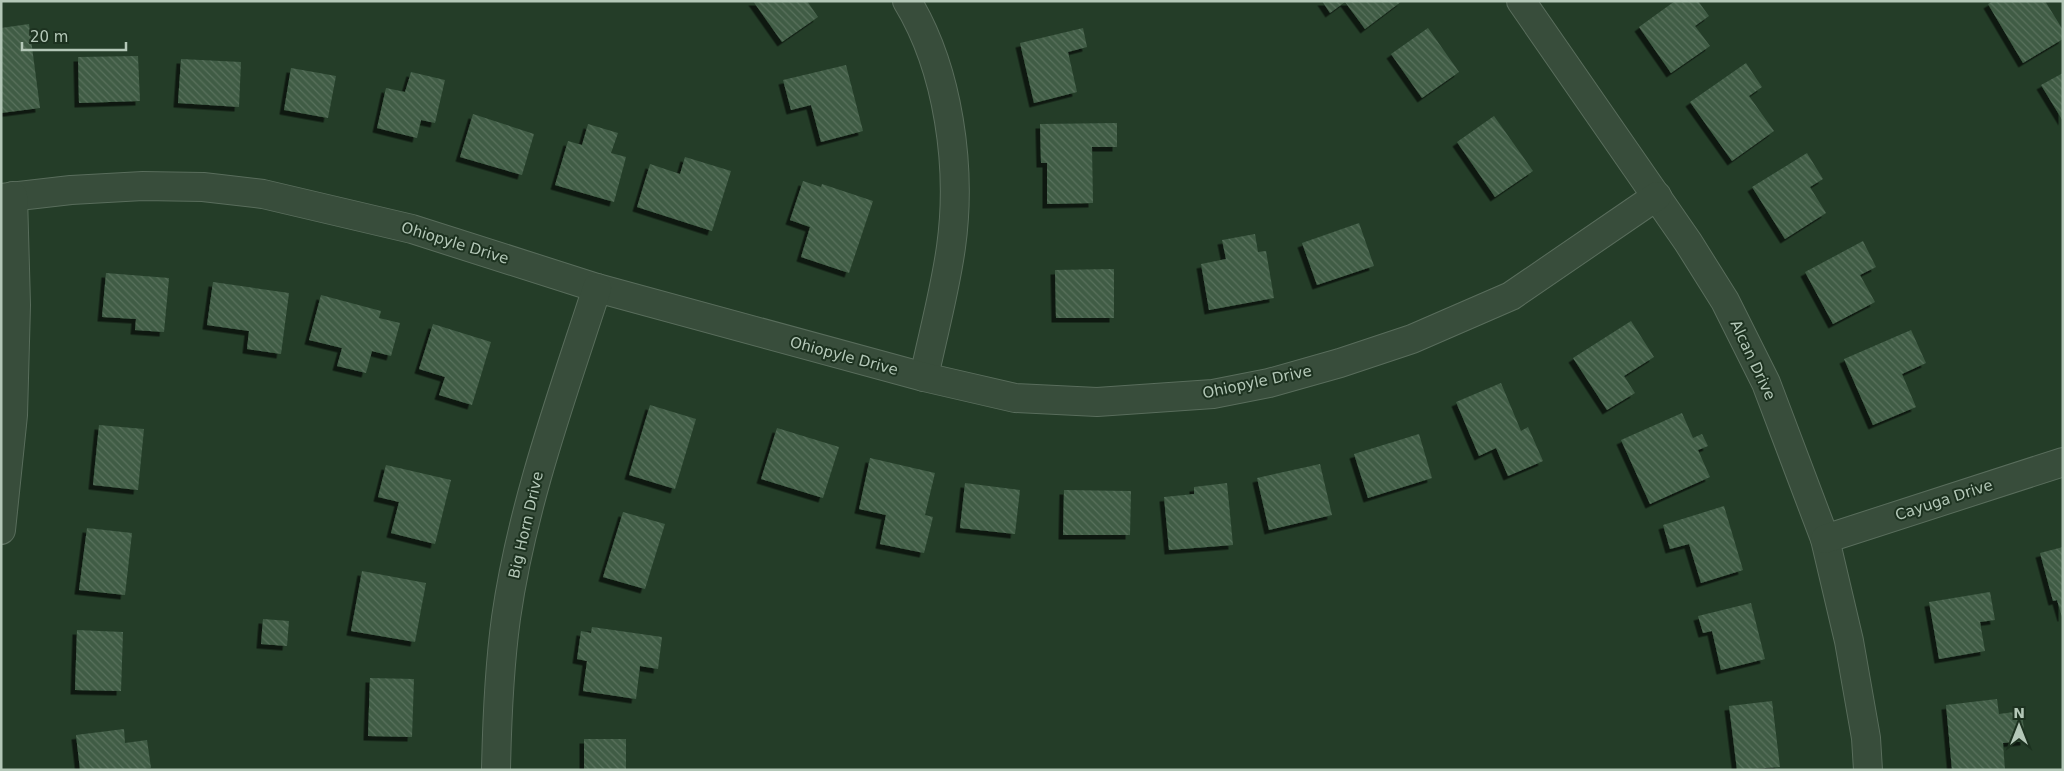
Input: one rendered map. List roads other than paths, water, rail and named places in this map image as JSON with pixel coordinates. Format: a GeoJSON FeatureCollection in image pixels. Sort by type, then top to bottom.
{"type":"FeatureCollection","features":[{"type":"Feature","properties":{"kind":"street"},"geometry":{"type":"LineString","coordinates":[[907,1],[918,20],[939,75],[950,127],[955,194],[951,247],[924,377]]}},
{"type":"Feature","properties":{"kind":"street","name":"Alcan Drive"},"geometry":{"type":"LineString","coordinates":[[1521,1],[1657,196],[1725,302],[1758,367],[1796,459],[1825,539],[1849,641],[1866,738],[1868,770]]}},
{"type":"Feature","properties":{"kind":"street","name":"Ohiopyle Drive"},"geometry":{"type":"LineString","coordinates":[[7,197],[71,190],[143,186],[203,187],[262,194],[412,228],[597,288],[924,377],[1015,398],[1097,402],[1213,394],[1340,364],[1412,339],[1511,296],[1574,255],[1657,196]]}},
{"type":"Feature","properties":{"kind":"street"},"geometry":{"type":"LineString","coordinates":[[1,530],[13,415],[16,305],[7,197]]}},
{"type":"Feature","properties":{"kind":"street","name":"Big Horn Drive"},"geometry":{"type":"LineString","coordinates":[[496,770],[498,689],[506,617],[519,548],[540,464],[597,288]]}},
{"type":"Feature","properties":{"kind":"street","name":"Cayuga Drive"},"geometry":{"type":"LineString","coordinates":[[1825,539],[2063,462]]}}]}
